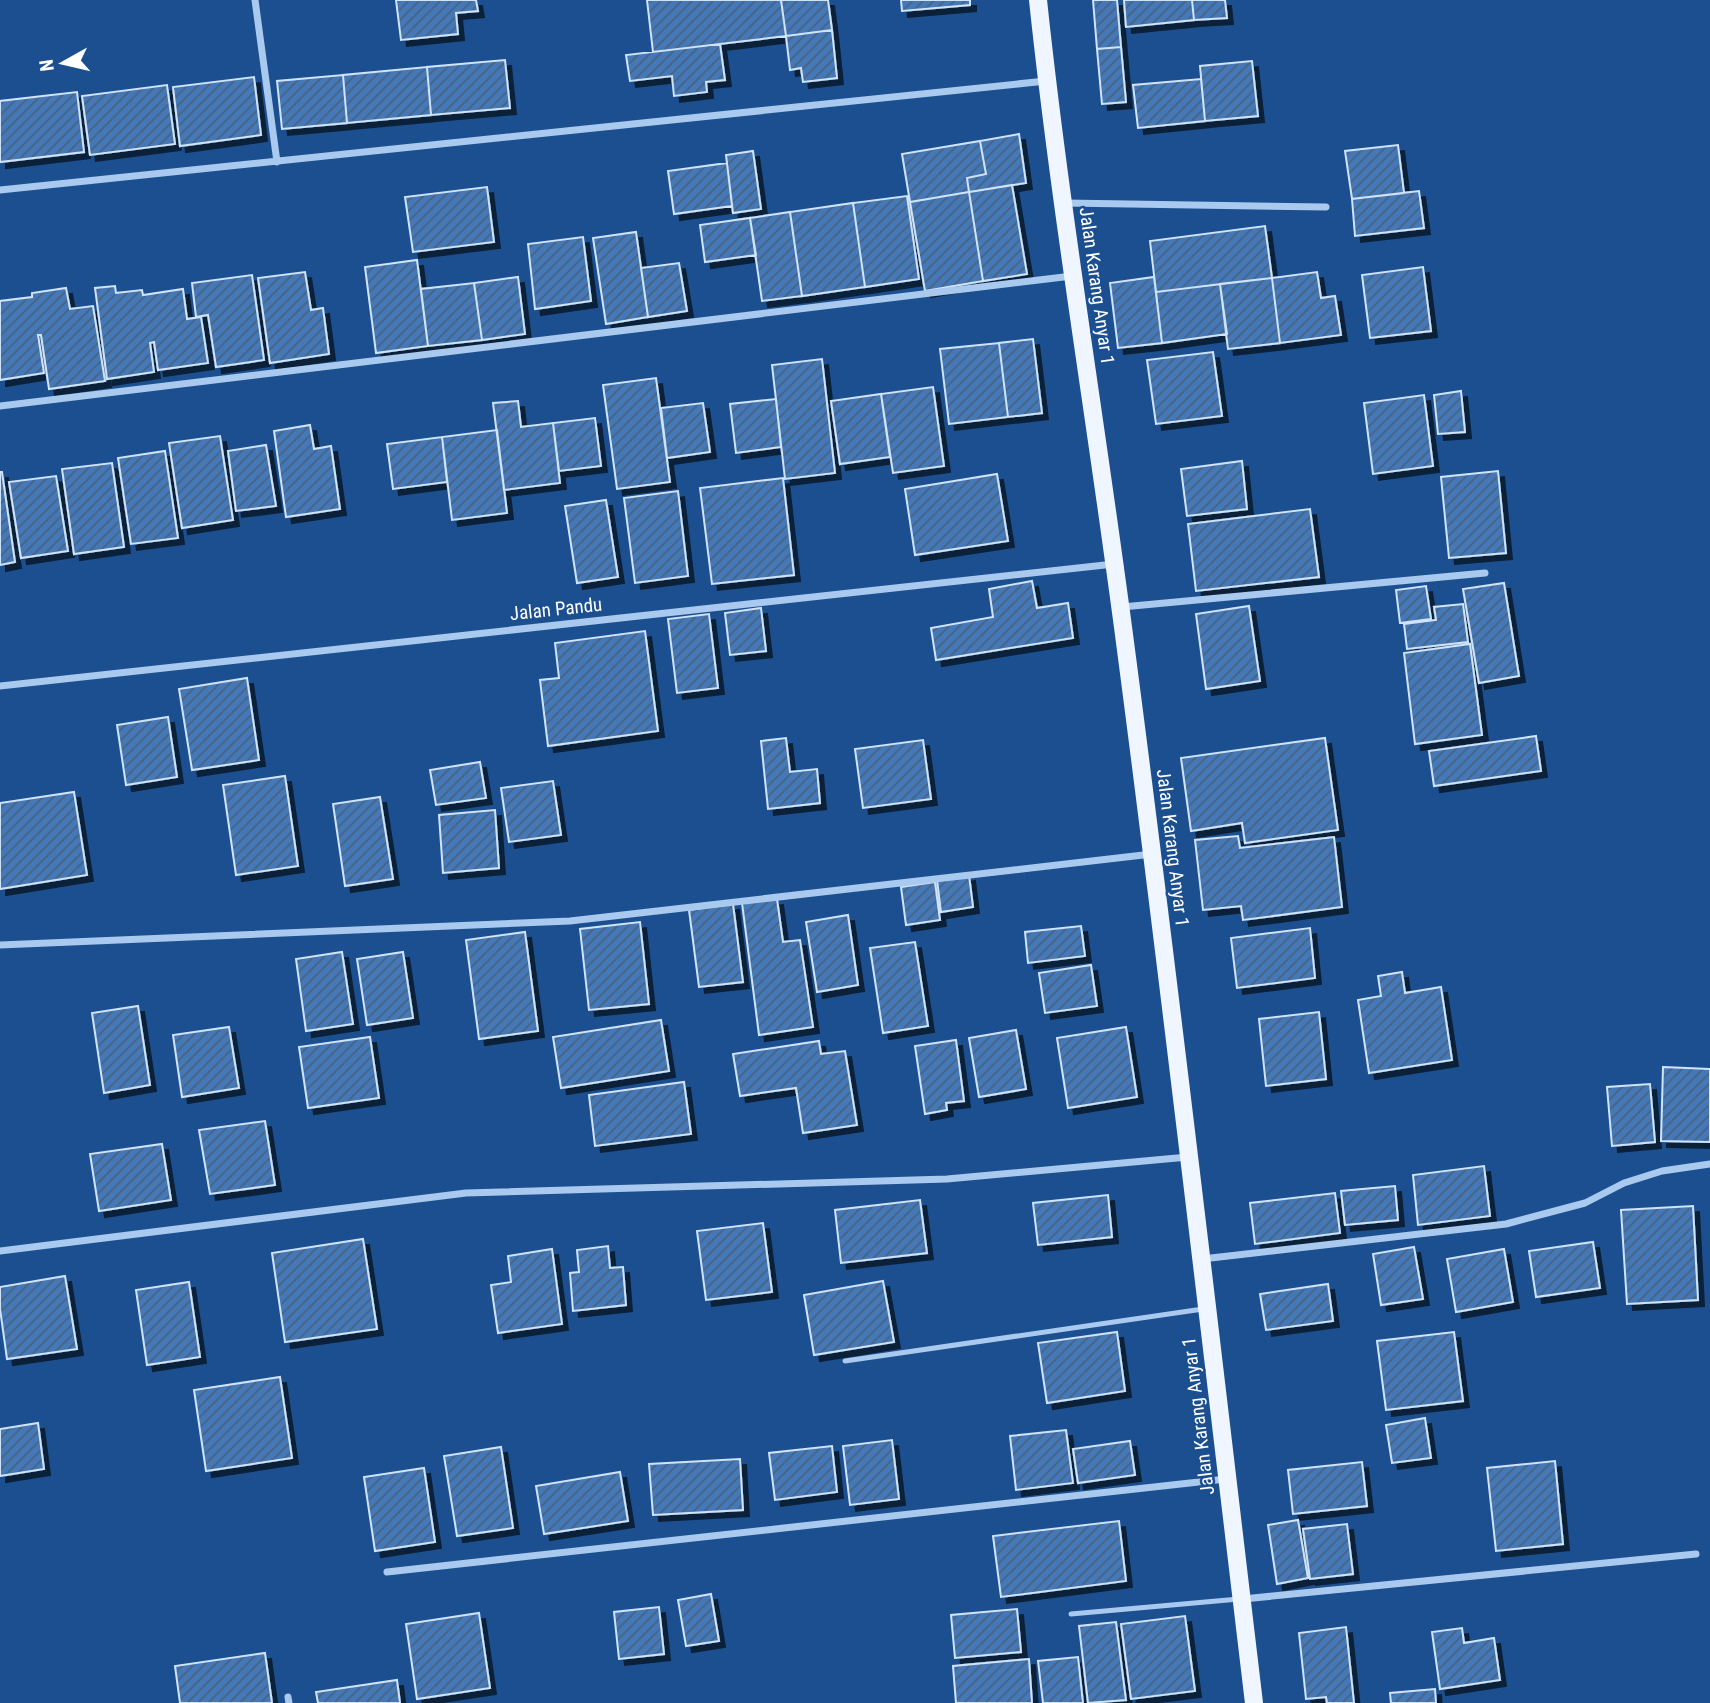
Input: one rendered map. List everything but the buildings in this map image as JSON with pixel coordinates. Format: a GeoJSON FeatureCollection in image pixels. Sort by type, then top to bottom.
{"type":"FeatureCollection","features":[{"type":"Feature","properties":{"kind":"main road","name":"Jalan Karang Anyar 1"},"geometry":{"type":"LineString","coordinates":[[1038,0],[1073,276],[1121,607],[1153,854],[1254,1703]]}},
{"type":"Feature","properties":{"kind":"street"},"geometry":{"type":"LineString","coordinates":[[255,0],[277,162]]}},
{"type":"Feature","properties":{"kind":"street"},"geometry":{"type":"LineString","coordinates":[[0,190],[1047,81]]}},
{"type":"Feature","properties":{"kind":"street"},"geometry":{"type":"LineString","coordinates":[[1065,203],[1326,207]]}},
{"type":"Feature","properties":{"kind":"street"},"geometry":{"type":"LineString","coordinates":[[0,406],[1073,276]]}},
{"type":"Feature","properties":{"kind":"street","name":"Jalan Pandu"},"geometry":{"type":"LineString","coordinates":[[0,686],[1115,564]]}},
{"type":"Feature","properties":{"kind":"street"},"geometry":{"type":"LineString","coordinates":[[1121,607],[1485,573]]}},
{"type":"Feature","properties":{"kind":"street"},"geometry":{"type":"LineString","coordinates":[[0,945],[570,921],[1153,854]]}},
{"type":"Feature","properties":{"kind":"street"},"geometry":{"type":"LineString","coordinates":[[0,1251],[466,1193],[947,1179],[1188,1157]]}},
{"type":"Feature","properties":{"kind":"street"},"geometry":{"type":"LineString","coordinates":[[1201,1259],[1506,1224],[1585,1203],[1624,1183],[1662,1171],[1710,1164]]}},
{"type":"Feature","properties":{"kind":"street"},"geometry":{"type":"LineString","coordinates":[[387,1572],[1227,1479]]}},
{"type":"Feature","properties":{"kind":"street"},"geometry":{"type":"LineString","coordinates":[[1242,1599],[1696,1554]]}},
{"type":"Feature","properties":{"kind":"lane"},"geometry":{"type":"LineString","coordinates":[[845,1360],[1206,1308]]}},
{"type":"Feature","properties":{"kind":"lane"},"geometry":{"type":"LineString","coordinates":[[1071,1614],[1242,1599]]}}]}
